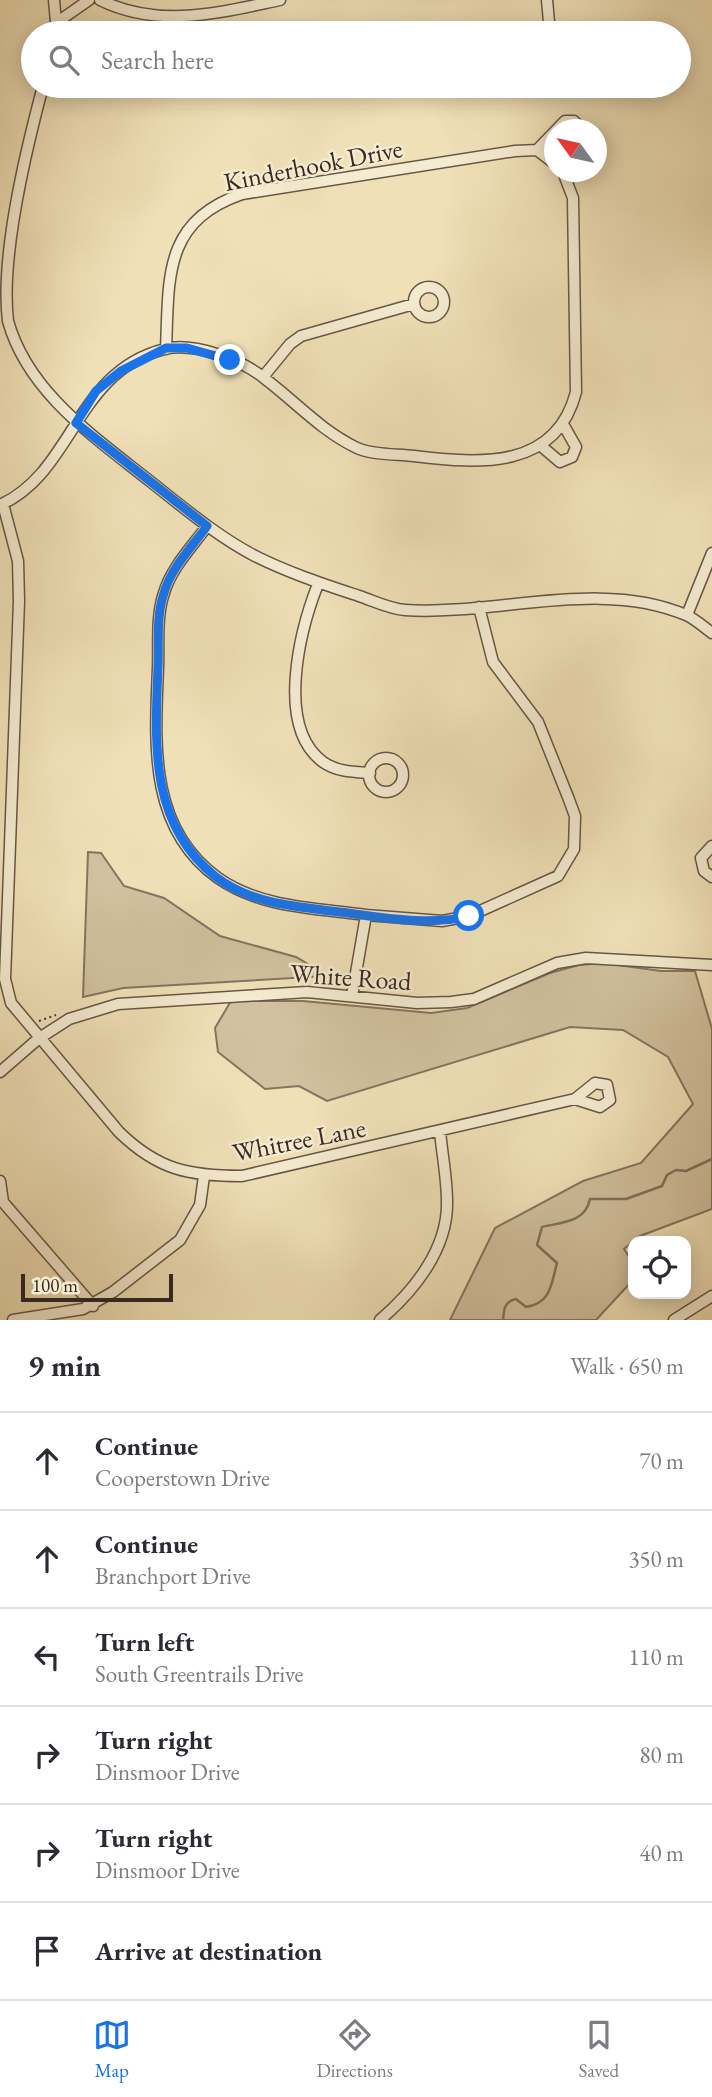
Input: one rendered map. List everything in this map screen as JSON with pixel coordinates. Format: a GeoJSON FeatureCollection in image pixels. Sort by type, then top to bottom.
{"type":"FeatureCollection","features":[{"type":"Feature","properties":{"kind":"street"},"geometry":{"type":"LineString","coordinates":[[54,0],[56,21]]}},
{"type":"Feature","properties":{"kind":"street"},"geometry":{"type":"LineString","coordinates":[[65,21],[89,0]]}},
{"type":"Feature","properties":{"kind":"street"},"geometry":{"type":"LineString","coordinates":[[100,0],[117,8],[160,18],[185,18],[280,0]]}},
{"type":"Feature","properties":{"kind":"street"},"geometry":{"type":"LineString","coordinates":[[547,0],[549,21]]}},
{"type":"Feature","properties":{"kind":"street"},"geometry":{"type":"LineString","coordinates":[[40,98],[19,179],[5,255],[4,323],[39,382],[76,423],[207,526],[254,555],[318,584],[402,610],[480,607],[524,602],[616,600],[687,615],[712,633]]}},
{"type":"Feature","properties":{"kind":"street"},"geometry":{"type":"LineString","coordinates":[[544,143],[537,150],[544,155]]}},
{"type":"Feature","properties":{"kind":"street","name":"Kinderhook Drive"},"geometry":{"type":"LineString","coordinates":[[166,348],[169,276],[173,257],[189,226],[221,201],[256,192],[515,151],[537,150]]}},
{"type":"Feature","properties":{"kind":"street"},"geometry":{"type":"LineString","coordinates":[[2,504],[23,492],[37,479],[96,391],[121,371],[166,348],[187,348],[209,354],[263,377],[310,420],[361,450],[444,460],[504,460],[540,445],[557,434],[576,392],[573,198],[566,182]]}},
{"type":"Feature","properties":{"kind":"street"},"geometry":{"type":"LineString","coordinates":[[263,377],[290,344],[301,335],[414,304]]}},
{"type":"Feature","properties":{"kind":"street"},"geometry":{"type":"LineString","coordinates":[[540,445],[560,462],[572,457],[576,447],[563,424]]}},
{"type":"Feature","properties":{"kind":"street","name":"Whitree Lane"},"geometry":{"type":"LineString","coordinates":[[2,504],[18,561],[19,601],[3,929],[5,979],[11,1003],[38,1039],[139,1152],[163,1164],[204,1176],[242,1177],[282,1170],[575,1099]]}},
{"type":"Feature","properties":{"kind":"street"},"geometry":{"type":"LineString","coordinates":[[207,526],[168,581],[160,610],[156,763],[167,813],[180,839],[196,858],[216,876],[246,893],[275,903],[366,915],[442,921],[469,916],[558,876],[574,849],[575,816],[538,722],[493,662],[480,607]]}},
{"type":"Feature","properties":{"kind":"street"},"geometry":{"type":"LineString","coordinates":[[687,615],[712,553]]}},
{"type":"Feature","properties":{"kind":"street"},"geometry":{"type":"LineString","coordinates":[[318,584],[302,626],[298,656],[297,711],[301,731],[323,762],[340,770],[370,773]]}},
{"type":"Feature","properties":{"kind":"street"},"geometry":{"type":"LineString","coordinates":[[712,846],[701,858],[704,871],[712,877]]}},
{"type":"Feature","properties":{"kind":"street"},"geometry":{"type":"LineString","coordinates":[[352,996],[366,915]]}},
{"type":"Feature","properties":{"kind":"street","name":"White Road"},"geometry":{"type":"LineString","coordinates":[[0,1072],[38,1039],[69,1019],[118,1004],[307,992],[417,1003],[474,999],[556,963],[586,958],[712,965]]}},
{"type":"Feature","properties":{"kind":"street"},"geometry":{"type":"LineString","coordinates":[[380,1320],[412,1290],[442,1234],[447,1200],[440,1131]]}},
{"type":"Feature","properties":{"kind":"street"},"geometry":{"type":"LineString","coordinates":[[13,1320],[93,1306],[180,1240],[200,1205],[204,1176]]}},
{"type":"Feature","properties":{"kind":"street"},"geometry":{"type":"LineString","coordinates":[[0,1181],[2,1201],[93,1306]]}},
{"type":"Feature","properties":{"kind":"street"},"geometry":{"type":"LineString","coordinates":[[674,1320],[712,1297]]}},
{"type":"Feature","properties":{"kind":"shaded area"},"geometry":{"type":"Polygon","coordinates":[[[88,852],[101,853],[124,886],[164,898],[220,936],[296,957],[328,976],[123,988],[83,997],[88,852]]]}},
{"type":"Feature","properties":{"kind":"shaded area"},"geometry":{"type":"Polygon","coordinates":[[[603,963],[661,971],[695,971],[712,1029],[712,1209],[640,1236],[628,1236],[628,1246],[624,1249],[628,1255],[628,1285],[596,1320],[450,1320],[495,1228],[583,1181],[641,1163],[693,1104],[668,1057],[623,1030],[570,1027],[327,1101],[299,1086],[265,1089],[218,1052],[215,1028],[231,1001],[303,1001],[431,1013],[467,1008],[550,973],[579,965],[603,963]]]}},
{"type":"Feature","properties":{"kind":"waterway"},"geometry":{"type":"LineString","coordinates":[[503,1320],[504,1309],[509,1302],[516,1299],[526,1307],[541,1302],[549,1292],[557,1263],[537,1245],[542,1227],[578,1217],[590,1199],[626,1199],[662,1186],[667,1175],[676,1170],[686,1171],[712,1159]]}},
{"type":"Feature","properties":{"kind":"route"},"geometry":{"type":"LineString","coordinates":[[230,360],[187,348],[166,348],[140,359],[96,391],[76,423],[207,526],[168,581],[160,610],[156,763],[160,791],[167,813],[180,839],[196,858],[216,876],[256,899],[366,915],[442,921],[469,916]]}}]}
